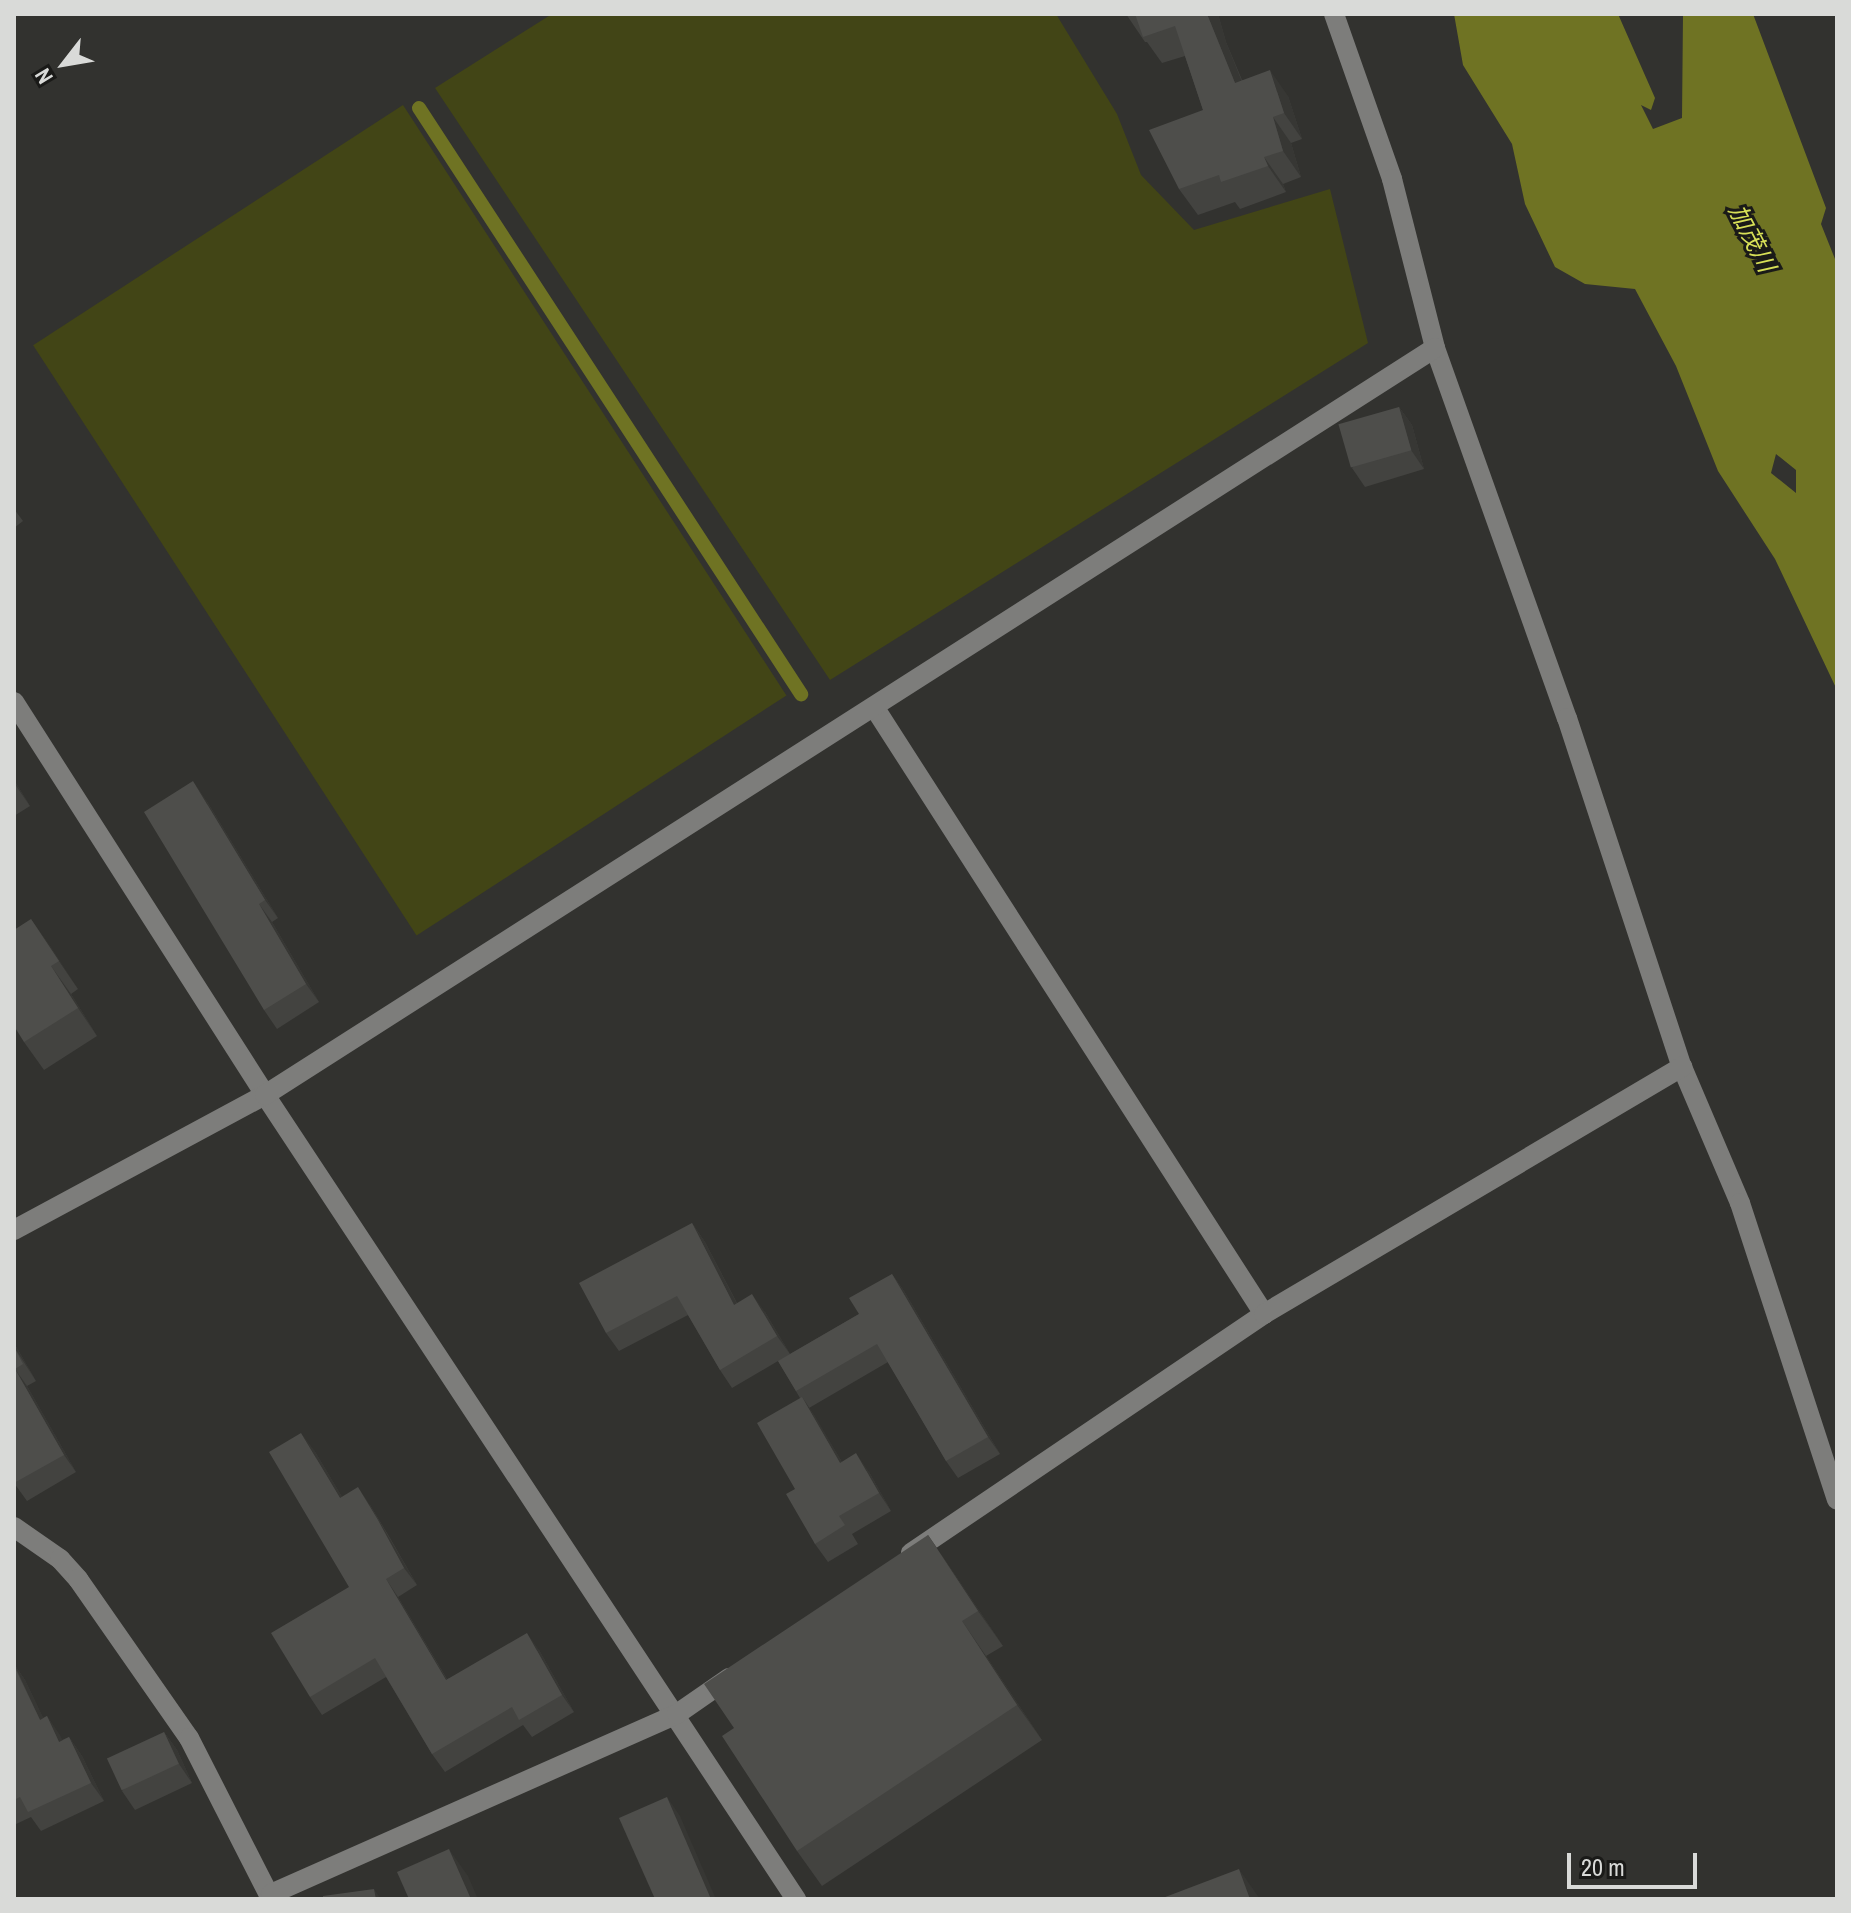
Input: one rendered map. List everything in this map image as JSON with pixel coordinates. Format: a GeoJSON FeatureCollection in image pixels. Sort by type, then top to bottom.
{"type":"FeatureCollection","features":[{"type":"Feature","properties":{"kind":"street"},"geometry":{"type":"LineString","coordinates":[[1334,14],[1392,179],[1435,348],[1567,718],[1682,1067],[1740,1203],[1837,1500]]}},
{"type":"Feature","properties":{"kind":"street"},"geometry":{"type":"LineString","coordinates":[[14,1230],[265,1095],[876,710],[1435,348]]}},
{"type":"Feature","properties":{"kind":"street"},"geometry":{"type":"LineString","coordinates":[[14,702],[265,1095],[677,1714],[796,1899]]}},
{"type":"Feature","properties":{"kind":"street"},"geometry":{"type":"LineString","coordinates":[[876,710],[1264,1314]]}},
{"type":"Feature","properties":{"kind":"street"},"geometry":{"type":"LineString","coordinates":[[899,1561],[1264,1314],[1682,1067]]}},
{"type":"Feature","properties":{"kind":"street"},"geometry":{"type":"LineString","coordinates":[[14,1527],[60,1559],[95,1603],[189,1738],[271,1896],[677,1714],[742,1669]]}},
{"type":"Feature","properties":{"kind":"green space"},"geometry":{"type":"Polygon","coordinates":[[[552,14],[1056,14],[1117,114],[1141,175],[1194,230],[1330,189],[1368,343],[830,680],[435,88],[552,14]]]}},
{"type":"Feature","properties":{"kind":"green space"},"geometry":{"type":"Polygon","coordinates":[[[403,105],[786,695],[417,936],[33,345],[403,105]]]}},
{"type":"Feature","properties":{"kind":"water","name":"加茂川"},"geometry":{"type":"Polygon","coordinates":[[[1454,14],[1618,14],[1655,98],[1651,110],[1641,105],[1653,129],[1682,118],[1683,14],[1753,14],[1826,208],[1821,224],[1837,264],[1837,690],[1775,559],[1718,471],[1676,366],[1635,289],[1585,284],[1555,267],[1525,204],[1512,144],[1463,65],[1454,14]],[[1776,454],[1771,473],[1796,493],[1796,470],[1776,454]]]}},
{"type":"Feature","properties":{"kind":"building"},"geometry":{"type":"Polygon","coordinates":[[[1135,14],[1207,14],[1235,83],[1270,70],[1284,113],[1273,117],[1283,151],[1264,157],[1268,166],[1221,182],[1219,175],[1179,189],[1149,130],[1203,110],[1175,26],[1143,37],[1135,14]]]}},
{"type":"Feature","properties":{"kind":"building"},"geometry":{"type":"Polygon","coordinates":[[[1399,407],[1411,450],[1351,468],[1338,424],[1399,407]]]}},
{"type":"Feature","properties":{"kind":"building"},"geometry":{"type":"Polygon","coordinates":[[[193,781],[265,900],[259,904],[306,984],[264,1010],[144,812],[193,781]]]}},
{"type":"Feature","properties":{"kind":"building"},"geometry":{"type":"Polygon","coordinates":[[[31,919],[59,961],[51,966],[78,1008],[24,1042],[14,1026],[14,930],[31,919]]]}},
{"type":"Feature","properties":{"kind":"building"},"geometry":{"type":"Polygon","coordinates":[[[692,1223],[734,1305],[752,1294],[777,1336],[720,1370],[677,1296],[606,1333],[579,1283],[692,1223]]]}},
{"type":"Feature","properties":{"kind":"building"},"geometry":{"type":"Polygon","coordinates":[[[892,1274],[988,1437],[946,1461],[877,1344],[796,1391],[778,1361],[859,1314],[849,1298],[892,1274]]]}},
{"type":"Feature","properties":{"kind":"building"},"geometry":{"type":"Polygon","coordinates":[[[14,1347],[23,1364],[15,1369],[64,1455],[14,1483],[14,1347]]]}},
{"type":"Feature","properties":{"kind":"building"},"geometry":{"type":"Polygon","coordinates":[[[802,1397],[840,1463],[856,1453],[879,1493],[839,1516],[845,1525],[815,1544],[786,1494],[795,1489],[757,1423],[802,1397]]]}},
{"type":"Feature","properties":{"kind":"building"},"geometry":{"type":"Polygon","coordinates":[[[301,1433],[340,1498],[358,1487],[378,1520],[404,1568],[386,1579],[446,1680],[527,1633],[562,1695],[519,1720],[512,1707],[432,1754],[375,1658],[310,1697],[271,1633],[349,1587],[269,1452],[301,1433]]]}},
{"type":"Feature","properties":{"kind":"building"},"geometry":{"type":"Polygon","coordinates":[[[928,1535],[978,1611],[962,1621],[1017,1705],[797,1851],[722,1736],[734,1728],[704,1684],[928,1535]]]}},
{"type":"Feature","properties":{"kind":"building"},"geometry":{"type":"Polygon","coordinates":[[[14,1666],[40,1720],[47,1716],[59,1742],[69,1737],[91,1783],[28,1812],[20,1797],[14,1800],[14,1666]]]}},
{"type":"Feature","properties":{"kind":"building"},"geometry":{"type":"Polygon","coordinates":[[[164,1732],[179,1764],[122,1790],[107,1759],[164,1732]]]}},
{"type":"Feature","properties":{"kind":"building"},"geometry":{"type":"Polygon","coordinates":[[[667,1797],[711,1899],[655,1899],[619,1818],[667,1797]]]}},
{"type":"Feature","properties":{"kind":"building"},"geometry":{"type":"Polygon","coordinates":[[[449,1849],[471,1899],[409,1899],[397,1872],[449,1849]]]}},
{"type":"Feature","properties":{"kind":"building"},"geometry":{"type":"Polygon","coordinates":[[[1239,1869],[1250,1899],[1160,1899],[1239,1869]]]}},
{"type":"Feature","properties":{"kind":"building"},"geometry":{"type":"Polygon","coordinates":[[[374,1889],[376,1899],[323,1899],[323,1896],[374,1889]]]}},
{"type":"Feature","properties":{"kind":"waterway"},"geometry":{"type":"LineString","coordinates":[[419,108],[801,694]]}}]}
